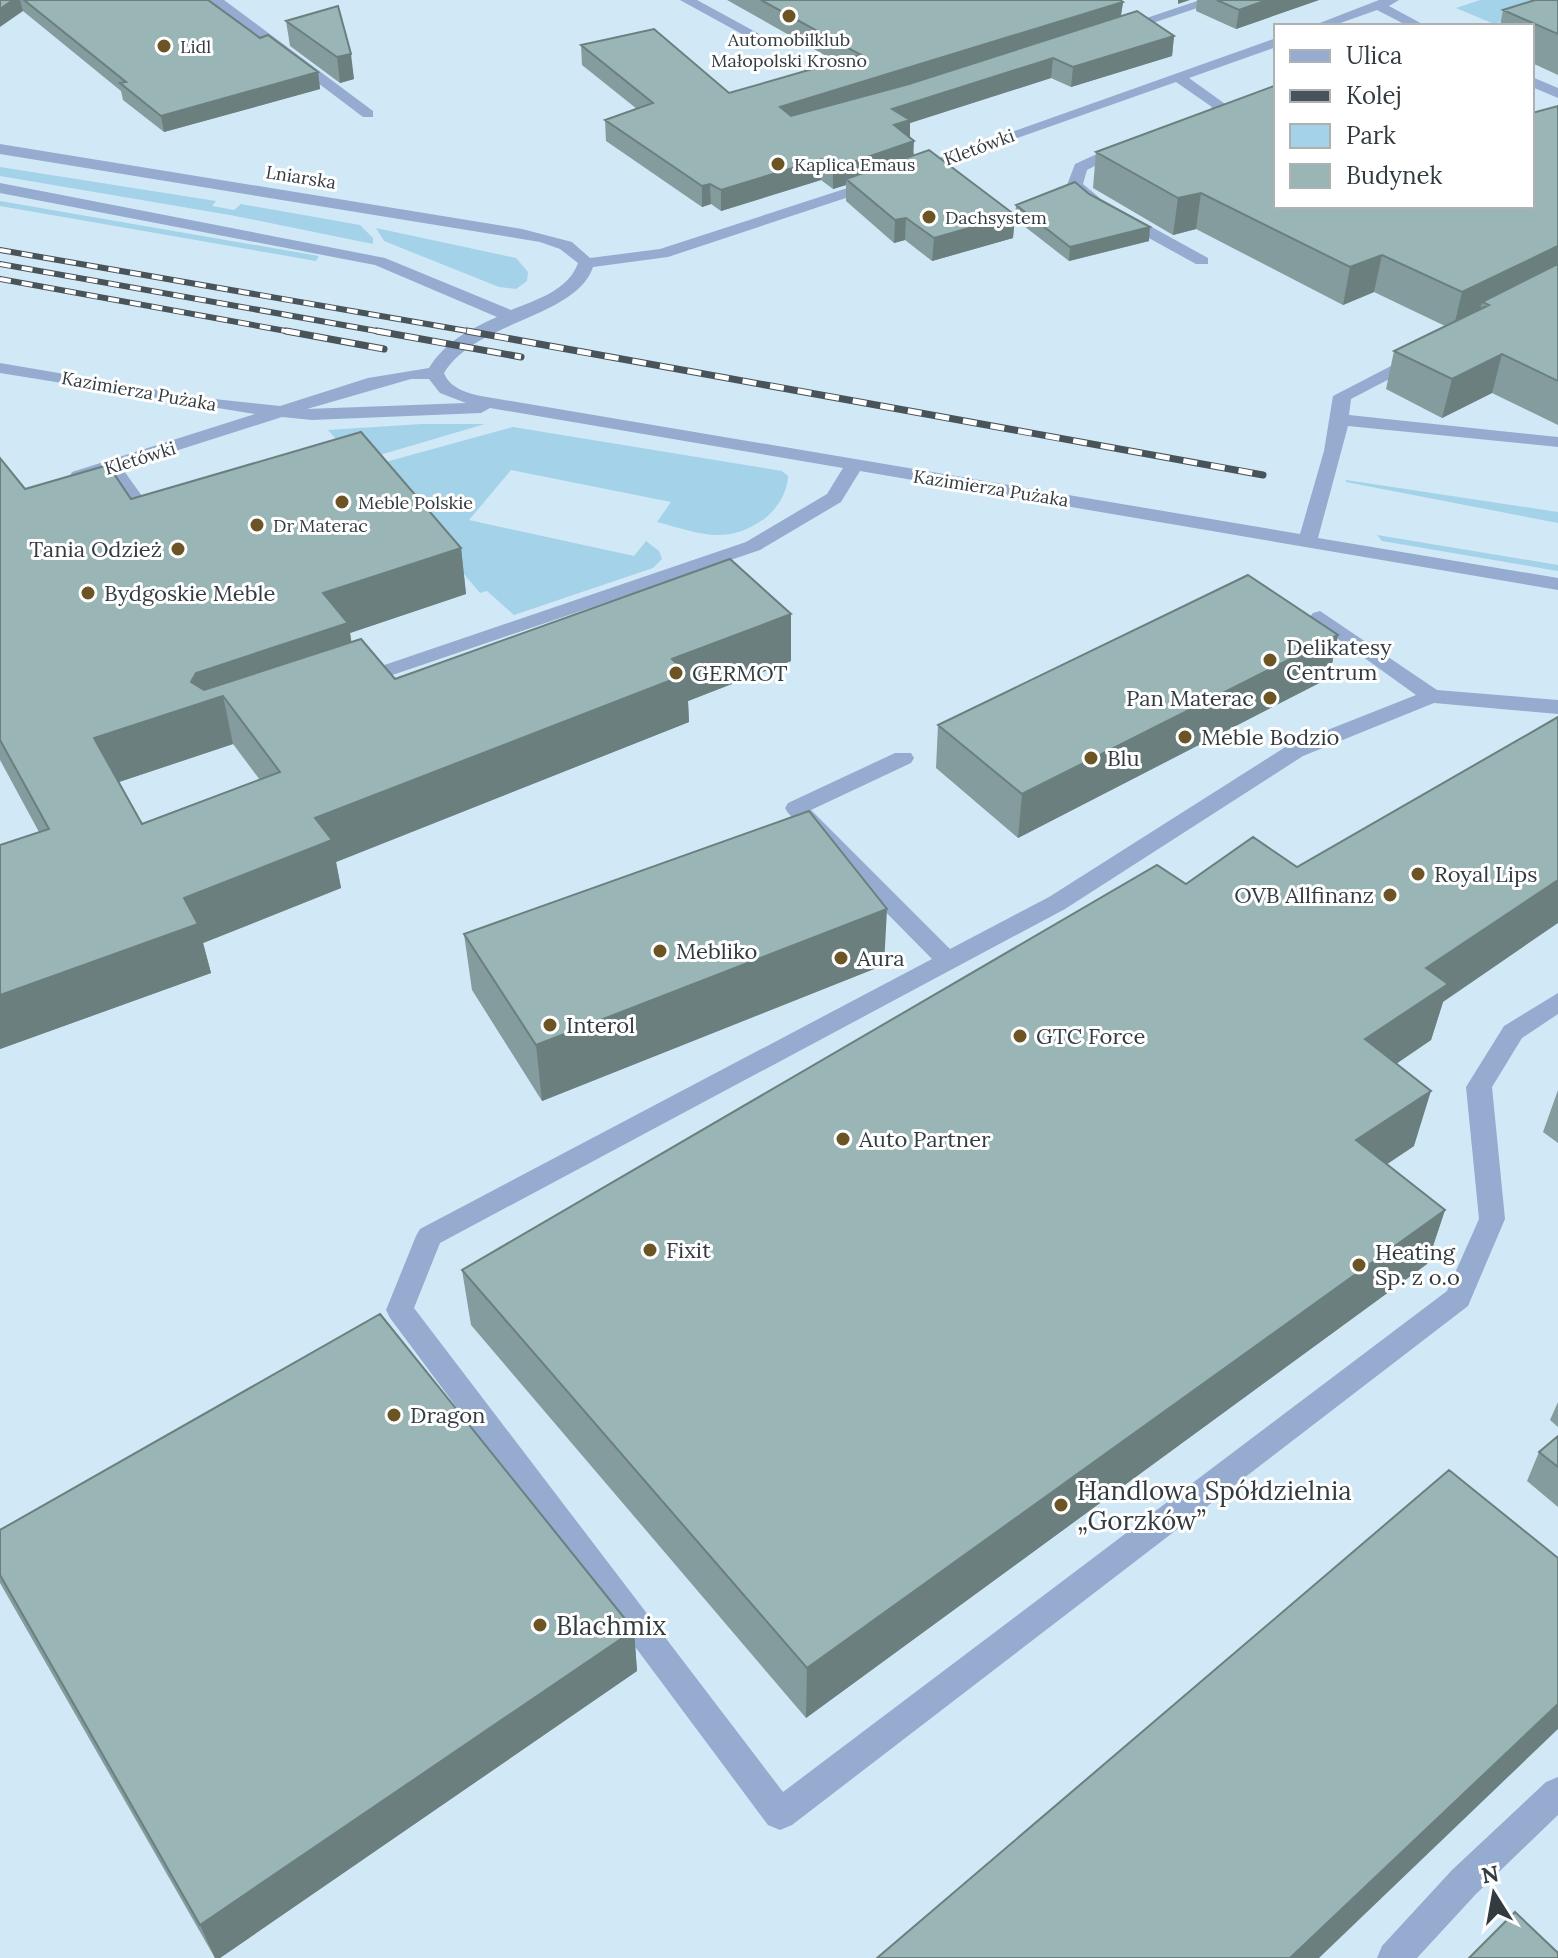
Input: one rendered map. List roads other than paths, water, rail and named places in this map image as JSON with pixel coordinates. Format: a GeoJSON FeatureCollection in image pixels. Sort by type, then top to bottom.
{"type":"FeatureCollection","features":[{"type":"Feature","properties":{"kind":"street"},"geometry":{"type":"LineString","coordinates":[[215,0],[368,114]]}},
{"type":"Feature","properties":{"kind":"street"},"geometry":{"type":"LineString","coordinates":[[687,0],[756,36]]}},
{"type":"Feature","properties":{"kind":"street"},"geometry":{"type":"LineString","coordinates":[[1109,33],[1214,0]]}},
{"type":"Feature","properties":{"kind":"street"},"geometry":{"type":"LineString","coordinates":[[1325,24],[1392,0]]}},
{"type":"Feature","properties":{"kind":"street"},"geometry":{"type":"LineString","coordinates":[[1377,5],[1415,24]]}},
{"type":"Feature","properties":{"kind":"street","name":"Kletówki"},"geometry":{"type":"LineString","coordinates":[[586,263],[662,254],[697,245],[1274,43]]}},
{"type":"Feature","properties":{"kind":"street"},"geometry":{"type":"LineString","coordinates":[[1178,77],[1221,106],[1210,119],[1183,128]]}},
{"type":"Feature","properties":{"kind":"street"},"geometry":{"type":"LineString","coordinates":[[1534,82],[1558,94]]}},
{"type":"Feature","properties":{"kind":"street"},"geometry":{"type":"LineString","coordinates":[[1142,141],[1080,167],[1075,185],[1095,202],[1202,261]]}},
{"type":"Feature","properties":{"kind":"street","name":"Lniarska"},"geometry":{"type":"LineString","coordinates":[[0,149],[522,234],[560,242],[573,249],[586,263]]}},
{"type":"Feature","properties":{"kind":"street"},"geometry":{"type":"LineString","coordinates":[[0,188],[379,261],[510,316]]}},
{"type":"Feature","properties":{"kind":"street"},"geometry":{"type":"LineString","coordinates":[[435,373],[455,346],[510,316],[577,286],[587,270],[586,263]]}},
{"type":"Feature","properties":{"kind":"street"},"geometry":{"type":"LineString","coordinates":[[1308,541],[1341,420],[1342,396],[1437,348]]}},
{"type":"Feature","properties":{"kind":"street","name":"Kazimierza Pużaka"},"geometry":{"type":"LineString","coordinates":[[0,368],[279,412]]}},
{"type":"Feature","properties":{"kind":"street","name":"Kletówki"},"geometry":{"type":"LineString","coordinates":[[56,482],[396,376],[435,373]]}},
{"type":"Feature","properties":{"kind":"street","name":"Kazimierza Pużaka"},"geometry":{"type":"LineString","coordinates":[[435,373],[436,379],[450,391],[515,407],[1558,584]]}},
{"type":"Feature","properties":{"kind":"street"},"geometry":{"type":"LineString","coordinates":[[279,412],[342,415],[515,407]]}},
{"type":"Feature","properties":{"kind":"street"},"geometry":{"type":"LineString","coordinates":[[1341,420],[1558,442]]}},
{"type":"Feature","properties":{"kind":"street"},"geometry":{"type":"LineString","coordinates":[[337,688],[753,546],[834,498],[854,466]]}},
{"type":"Feature","properties":{"kind":"street"},"geometry":{"type":"LineString","coordinates":[[112,467],[142,510],[171,502]]}},
{"type":"Feature","properties":{"kind":"street"},"geometry":{"type":"LineString","coordinates":[[1320,617],[1432,696]]}},
{"type":"Feature","properties":{"kind":"street"},"geometry":{"type":"LineString","coordinates":[[1557,705],[1432,696],[1295,751],[1057,903],[429,1236],[400,1310],[780,1814],[1458,1298],[1492,1219],[1479,1087],[1513,1032],[1558,1002]]}},
{"type":"Feature","properties":{"kind":"street"},"geometry":{"type":"LineString","coordinates":[[903,758],[796,808],[947,960]]}},
{"type":"Feature","properties":{"kind":"street"},"geometry":{"type":"LineString","coordinates":[[1394,1958],[1464,1882],[1558,1793]]}},
{"type":"Feature","properties":{"kind":"railway"},"geometry":{"type":"LineString","coordinates":[[0,250],[479,333]]}},
{"type":"Feature","properties":{"kind":"railway"},"geometry":{"type":"LineString","coordinates":[[0,264],[388,333]]}},
{"type":"Feature","properties":{"kind":"railway"},"geometry":{"type":"LineString","coordinates":[[0,279],[286,331]]}},
{"type":"Feature","properties":{"kind":"railway"},"geometry":{"type":"LineString","coordinates":[[286,331],[297,333]]}},
{"type":"Feature","properties":{"kind":"railway"},"geometry":{"type":"LineString","coordinates":[[286,331],[384,349]]}},
{"type":"Feature","properties":{"kind":"railway"},"geometry":{"type":"LineString","coordinates":[[377,331],[521,357]]}},
{"type":"Feature","properties":{"kind":"railway"},"geometry":{"type":"LineString","coordinates":[[467,331],[1263,475]]}},
{"type":"Feature","properties":{"kind":"place","name":"Automobilklub Małopolski Krosno"},"geometry":{"type":"Point","coordinates":[789,16]}},
{"type":"Feature","properties":{"kind":"place","name":"Lidl"},"geometry":{"type":"Point","coordinates":[164,46]}},
{"type":"Feature","properties":{"kind":"place","name":"Kaplica Emaus"},"geometry":{"type":"Point","coordinates":[778,164]}},
{"type":"Feature","properties":{"kind":"place","name":"Dachsystem"},"geometry":{"type":"Point","coordinates":[929,217]}},
{"type":"Feature","properties":{"kind":"place","name":"Meble Polskie"},"geometry":{"type":"Point","coordinates":[342,502]}},
{"type":"Feature","properties":{"kind":"place","name":"Dr Materac"},"geometry":{"type":"Point","coordinates":[257,525]}},
{"type":"Feature","properties":{"kind":"place","name":"Tania Odzież"},"geometry":{"type":"Point","coordinates":[178,549]}},
{"type":"Feature","properties":{"kind":"place","name":"Bydgoskie Meble"},"geometry":{"type":"Point","coordinates":[88,593]}},
{"type":"Feature","properties":{"kind":"place","name":"Delikatesy Centrum"},"geometry":{"type":"Point","coordinates":[1270,660]}},
{"type":"Feature","properties":{"kind":"place","name":"GERMOT"},"geometry":{"type":"Point","coordinates":[676,673]}},
{"type":"Feature","properties":{"kind":"place","name":"Pan Materac"},"geometry":{"type":"Point","coordinates":[1270,698]}},
{"type":"Feature","properties":{"kind":"place","name":"Meble Bodzio"},"geometry":{"type":"Point","coordinates":[1185,737]}},
{"type":"Feature","properties":{"kind":"place","name":"Blu"},"geometry":{"type":"Point","coordinates":[1091,758]}},
{"type":"Feature","properties":{"kind":"place","name":"Royal Lips"},"geometry":{"type":"Point","coordinates":[1418,874]}},
{"type":"Feature","properties":{"kind":"place","name":"OVB Allfinanz"},"geometry":{"type":"Point","coordinates":[1390,895]}},
{"type":"Feature","properties":{"kind":"place","name":"Mebliko"},"geometry":{"type":"Point","coordinates":[660,951]}},
{"type":"Feature","properties":{"kind":"place","name":"Aura"},"geometry":{"type":"Point","coordinates":[841,958]}},
{"type":"Feature","properties":{"kind":"place","name":"Interol"},"geometry":{"type":"Point","coordinates":[550,1025]}},
{"type":"Feature","properties":{"kind":"place","name":"GTC Force"},"geometry":{"type":"Point","coordinates":[1020,1036]}},
{"type":"Feature","properties":{"kind":"place","name":"Auto Partner"},"geometry":{"type":"Point","coordinates":[843,1139]}},
{"type":"Feature","properties":{"kind":"place","name":"Fixit"},"geometry":{"type":"Point","coordinates":[650,1250]}},
{"type":"Feature","properties":{"kind":"place","name":"Heating Sp. z o.o"},"geometry":{"type":"Point","coordinates":[1359,1265]}},
{"type":"Feature","properties":{"kind":"place","name":"Dragon"},"geometry":{"type":"Point","coordinates":[394,1415]}},
{"type":"Feature","properties":{"kind":"place","name":"Handlowa Spółdzielnia „Gorzków”"},"geometry":{"type":"Point","coordinates":[1061,1505]}},
{"type":"Feature","properties":{"kind":"place","name":"Blachmix"},"geometry":{"type":"Point","coordinates":[540,1625]}}]}
